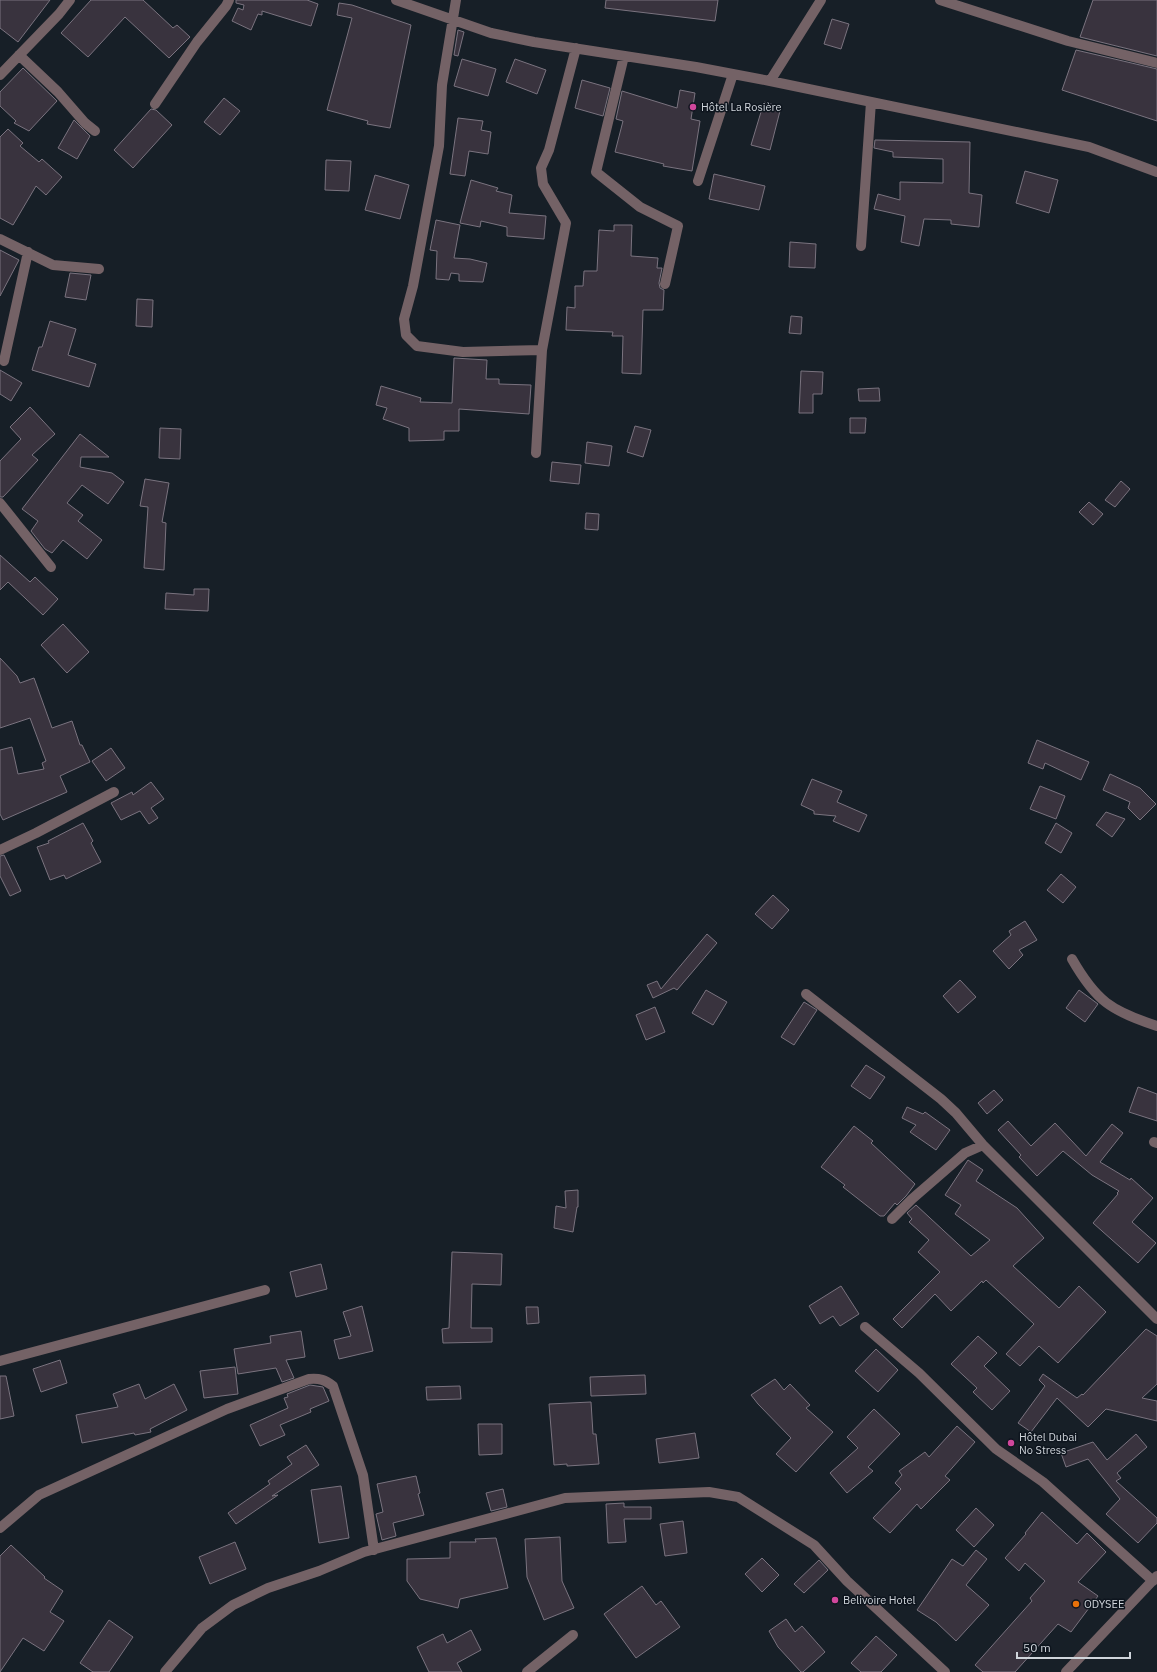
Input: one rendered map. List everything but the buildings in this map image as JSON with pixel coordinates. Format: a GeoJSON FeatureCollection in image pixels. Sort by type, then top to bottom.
{"type":"FeatureCollection","features":[{"type":"Feature","properties":{"kind":"street"},"geometry":{"type":"LineString","coordinates":[[0,75],[59,14],[70,0]]}},
{"type":"Feature","properties":{"kind":"street"},"geometry":{"type":"LineString","coordinates":[[155,104],[197,42],[226,6],[229,0]]}},
{"type":"Feature","properties":{"kind":"street"},"geometry":{"type":"LineString","coordinates":[[396,0],[491,33],[534,42],[770,81],[1089,147],[1157,172]]}},
{"type":"Feature","properties":{"kind":"street"},"geometry":{"type":"LineString","coordinates":[[456,0],[442,85],[439,146],[413,286],[404,319],[406,335],[417,346],[463,352],[542,350]]}},
{"type":"Feature","properties":{"kind":"street"},"geometry":{"type":"LineString","coordinates":[[770,81],[821,0]]}},
{"type":"Feature","properties":{"kind":"street"},"geometry":{"type":"LineString","coordinates":[[940,0],[1068,41],[1157,63]]}},
{"type":"Feature","properties":{"kind":"street"},"geometry":{"type":"LineString","coordinates":[[536,453],[542,350],[566,223],[561,212],[543,184],[541,168],[549,150],[576,48]]}},
{"type":"Feature","properties":{"kind":"street"},"geometry":{"type":"LineString","coordinates":[[19,56],[58,92],[85,123],[95,131]]}},
{"type":"Feature","properties":{"kind":"street"},"geometry":{"type":"LineString","coordinates":[[624,56],[596,172],[640,207],[678,226],[665,284]]}},
{"type":"Feature","properties":{"kind":"street"},"geometry":{"type":"LineString","coordinates":[[698,181],[733,74]]}},
{"type":"Feature","properties":{"kind":"street"},"geometry":{"type":"LineString","coordinates":[[862,246],[871,102]]}},
{"type":"Feature","properties":{"kind":"street"},"geometry":{"type":"LineString","coordinates":[[0,239],[53,266],[99,270]]}},
{"type":"Feature","properties":{"kind":"street"},"geometry":{"type":"LineString","coordinates":[[4,361],[28,252]]}},
{"type":"Feature","properties":{"kind":"street"},"geometry":{"type":"LineString","coordinates":[[0,503],[51,567]]}},
{"type":"Feature","properties":{"kind":"street"},"geometry":{"type":"LineString","coordinates":[[0,850],[36,834],[114,792]]}},
{"type":"Feature","properties":{"kind":"street"},"geometry":{"type":"LineString","coordinates":[[1072,959],[1085,981],[1100,999],[1116,1010],[1135,1019],[1157,1026]]}},
{"type":"Feature","properties":{"kind":"street"},"geometry":{"type":"LineString","coordinates":[[806,994],[941,1099],[984,1145],[1157,1320]]}},
{"type":"Feature","properties":{"kind":"street"},"geometry":{"type":"LineString","coordinates":[[892,1220],[912,1199],[965,1153],[984,1145]]}},
{"type":"Feature","properties":{"kind":"street"},"geometry":{"type":"LineString","coordinates":[[0,1361],[265,1290]]}},
{"type":"Feature","properties":{"kind":"street"},"geometry":{"type":"LineString","coordinates":[[864,1327],[920,1372],[996,1449],[1043,1482],[1155,1579],[1066,1672]]}},
{"type":"Feature","properties":{"kind":"street"},"geometry":{"type":"LineString","coordinates":[[0,1528],[39,1495],[227,1410],[309,1379],[318,1378],[333,1386],[364,1475],[374,1550]]}},
{"type":"Feature","properties":{"kind":"street"},"geometry":{"type":"LineString","coordinates":[[165,1672],[202,1628],[233,1606],[268,1588],[318,1571],[364,1552],[565,1498],[709,1492],[738,1497],[814,1545],[847,1580],[945,1672]]}},
{"type":"Feature","properties":{"kind":"street"},"geometry":{"type":"LineString","coordinates":[[527,1672],[573,1635]]}},
{"type":"Feature","properties":{"kind":"place","name":"Hôtel La Rosière"},"geometry":{"type":"Point","coordinates":[693,107]}},
{"type":"Feature","properties":{"kind":"place","name":"Hôtel Dubai No Stress"},"geometry":{"type":"Point","coordinates":[1011,1443]}},
{"type":"Feature","properties":{"kind":"place","name":"Belivoire Hotel"},"geometry":{"type":"Point","coordinates":[835,1600]}},
{"type":"Feature","properties":{"kind":"place","name":"ODYSEE"},"geometry":{"type":"Point","coordinates":[1076,1604]}}]}
